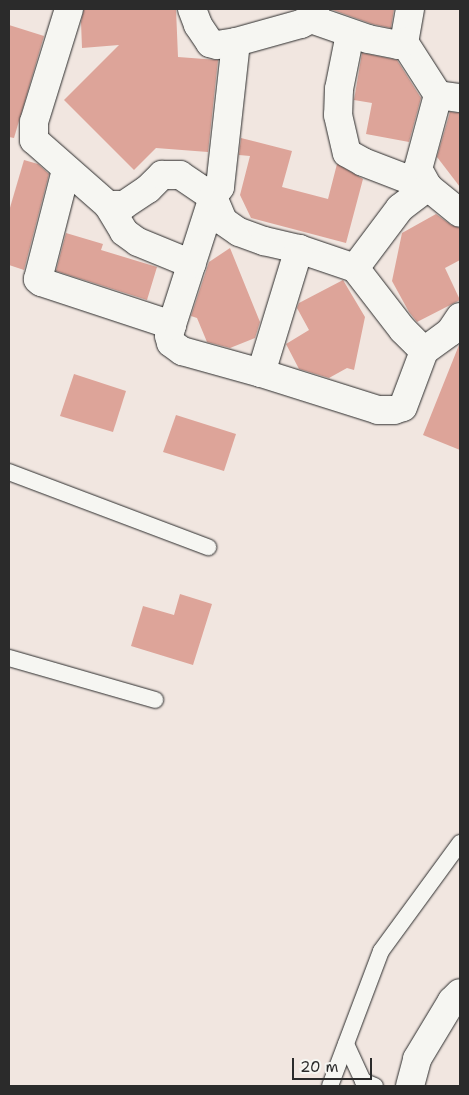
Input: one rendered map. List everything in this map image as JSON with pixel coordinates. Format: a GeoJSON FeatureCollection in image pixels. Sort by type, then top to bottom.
{"type":"FeatureCollection","features":[{"type":"Feature","properties":{"kind":"street"},"geometry":{"type":"LineString","coordinates":[[69,9],[34,122],[34,140],[108,205],[124,232],[138,242],[192,264]]}},
{"type":"Feature","properties":{"kind":"street"},"geometry":{"type":"LineString","coordinates":[[192,9],[198,25],[210,43],[217,45],[236,42],[313,14],[350,34],[398,45],[404,42]]}},
{"type":"Feature","properties":{"kind":"street"},"geometry":{"type":"LineString","coordinates":[[410,9],[404,42],[449,97],[418,169],[428,187]]}},
{"type":"Feature","properties":{"kind":"street"},"geometry":{"type":"LineString","coordinates":[[350,34],[339,89],[338,115],[347,153],[363,162],[428,187],[460,214]]}},
{"type":"Feature","properties":{"kind":"street"},"geometry":{"type":"LineString","coordinates":[[236,42],[220,187],[212,197],[172,325],[169,336],[171,343],[182,351],[261,373],[378,410],[394,410],[403,408],[424,351],[450,332],[460,317]]}},
{"type":"Feature","properties":{"kind":"street"},"geometry":{"type":"LineString","coordinates":[[66,170],[38,279],[41,282],[172,325]]}},
{"type":"Feature","properties":{"kind":"street"},"geometry":{"type":"LineString","coordinates":[[108,205],[124,205],[148,189],[162,175],[180,175],[212,197],[223,220],[238,232],[264,241],[299,249],[355,268],[403,330],[424,351]]}},
{"type":"Feature","properties":{"kind":"street"},"geometry":{"type":"LineString","coordinates":[[355,268],[400,208],[428,187]]}},
{"type":"Feature","properties":{"kind":"street"},"geometry":{"type":"LineString","coordinates":[[261,373],[299,249]]}},
{"type":"Feature","properties":{"kind":"street"},"geometry":{"type":"LineString","coordinates":[[410,1086],[417,1059],[452,1001],[460,993]]}},
{"type":"Feature","properties":{"kind":"lane"},"geometry":{"type":"LineString","coordinates":[[9,472],[208,546]]}},
{"type":"Feature","properties":{"kind":"lane"},"geometry":{"type":"LineString","coordinates":[[9,658],[155,700]]}},
{"type":"Feature","properties":{"kind":"lane"},"geometry":{"type":"LineString","coordinates":[[330,1086],[381,951],[460,843]]}},
{"type":"Feature","properties":{"kind":"lane"},"geometry":{"type":"LineString","coordinates":[[346,1044],[363,1081],[375,1086]]}},
{"type":"Feature","properties":{"kind":"building"},"geometry":{"type":"Polygon","coordinates":[[[84,9],[176,9],[178,57],[218,60],[208,152],[156,148],[134,170],[64,100],[119,45],[82,48],[81,22],[84,9]]]}},
{"type":"Feature","properties":{"kind":"building"},"geometry":{"type":"Polygon","coordinates":[[[330,9],[394,9],[391,28],[372,24],[330,9]]]}},
{"type":"Feature","properties":{"kind":"building"},"geometry":{"type":"Polygon","coordinates":[[[9,25],[44,36],[14,138],[9,137],[9,25]]]}},
{"type":"Feature","properties":{"kind":"building"},"geometry":{"type":"Polygon","coordinates":[[[362,53],[397,60],[421,98],[409,142],[366,134],[372,103],[354,100],[362,53]]]}},
{"type":"Feature","properties":{"kind":"building"},"geometry":{"type":"Polygon","coordinates":[[[450,112],[460,113],[460,187],[437,157],[450,112]]]}},
{"type":"Feature","properties":{"kind":"building"},"geometry":{"type":"Polygon","coordinates":[[[241,138],[292,151],[282,187],[328,199],[337,164],[363,179],[346,243],[251,218],[240,195],[250,156],[239,155],[241,138]]]}},
{"type":"Feature","properties":{"kind":"building"},"geometry":{"type":"Polygon","coordinates":[[[24,160],[38,164],[49,174],[24,270],[9,265],[9,211],[24,160]]]}},
{"type":"Feature","properties":{"kind":"building"},"geometry":{"type":"Polygon","coordinates":[[[436,214],[451,225],[460,228],[460,260],[445,268],[460,300],[417,322],[409,312],[392,281],[402,233],[436,214]]]}},
{"type":"Feature","properties":{"kind":"building"},"geometry":{"type":"Polygon","coordinates":[[[66,233],[103,244],[101,250],[157,267],[147,300],[56,271],[66,233]]]}},
{"type":"Feature","properties":{"kind":"building"},"geometry":{"type":"Polygon","coordinates":[[[230,248],[260,322],[255,338],[230,348],[207,342],[197,318],[191,316],[209,262],[230,248]]]}},
{"type":"Feature","properties":{"kind":"building"},"geometry":{"type":"Polygon","coordinates":[[[343,280],[365,317],[354,370],[347,368],[329,378],[299,369],[286,344],[309,330],[297,308],[299,303],[343,280]]]}},
{"type":"Feature","properties":{"kind":"building"},"geometry":{"type":"Polygon","coordinates":[[[460,345],[460,450],[423,435],[460,345]]]}},
{"type":"Feature","properties":{"kind":"building"},"geometry":{"type":"Polygon","coordinates":[[[74,374],[126,391],[113,432],[60,416],[74,374]]]}},
{"type":"Feature","properties":{"kind":"building"},"geometry":{"type":"Polygon","coordinates":[[[176,415],[236,434],[224,471],[163,452],[176,415]]]}},
{"type":"Feature","properties":{"kind":"building"},"geometry":{"type":"Polygon","coordinates":[[[180,594],[212,604],[193,665],[131,646],[143,606],[174,615],[180,594]]]}}]}
